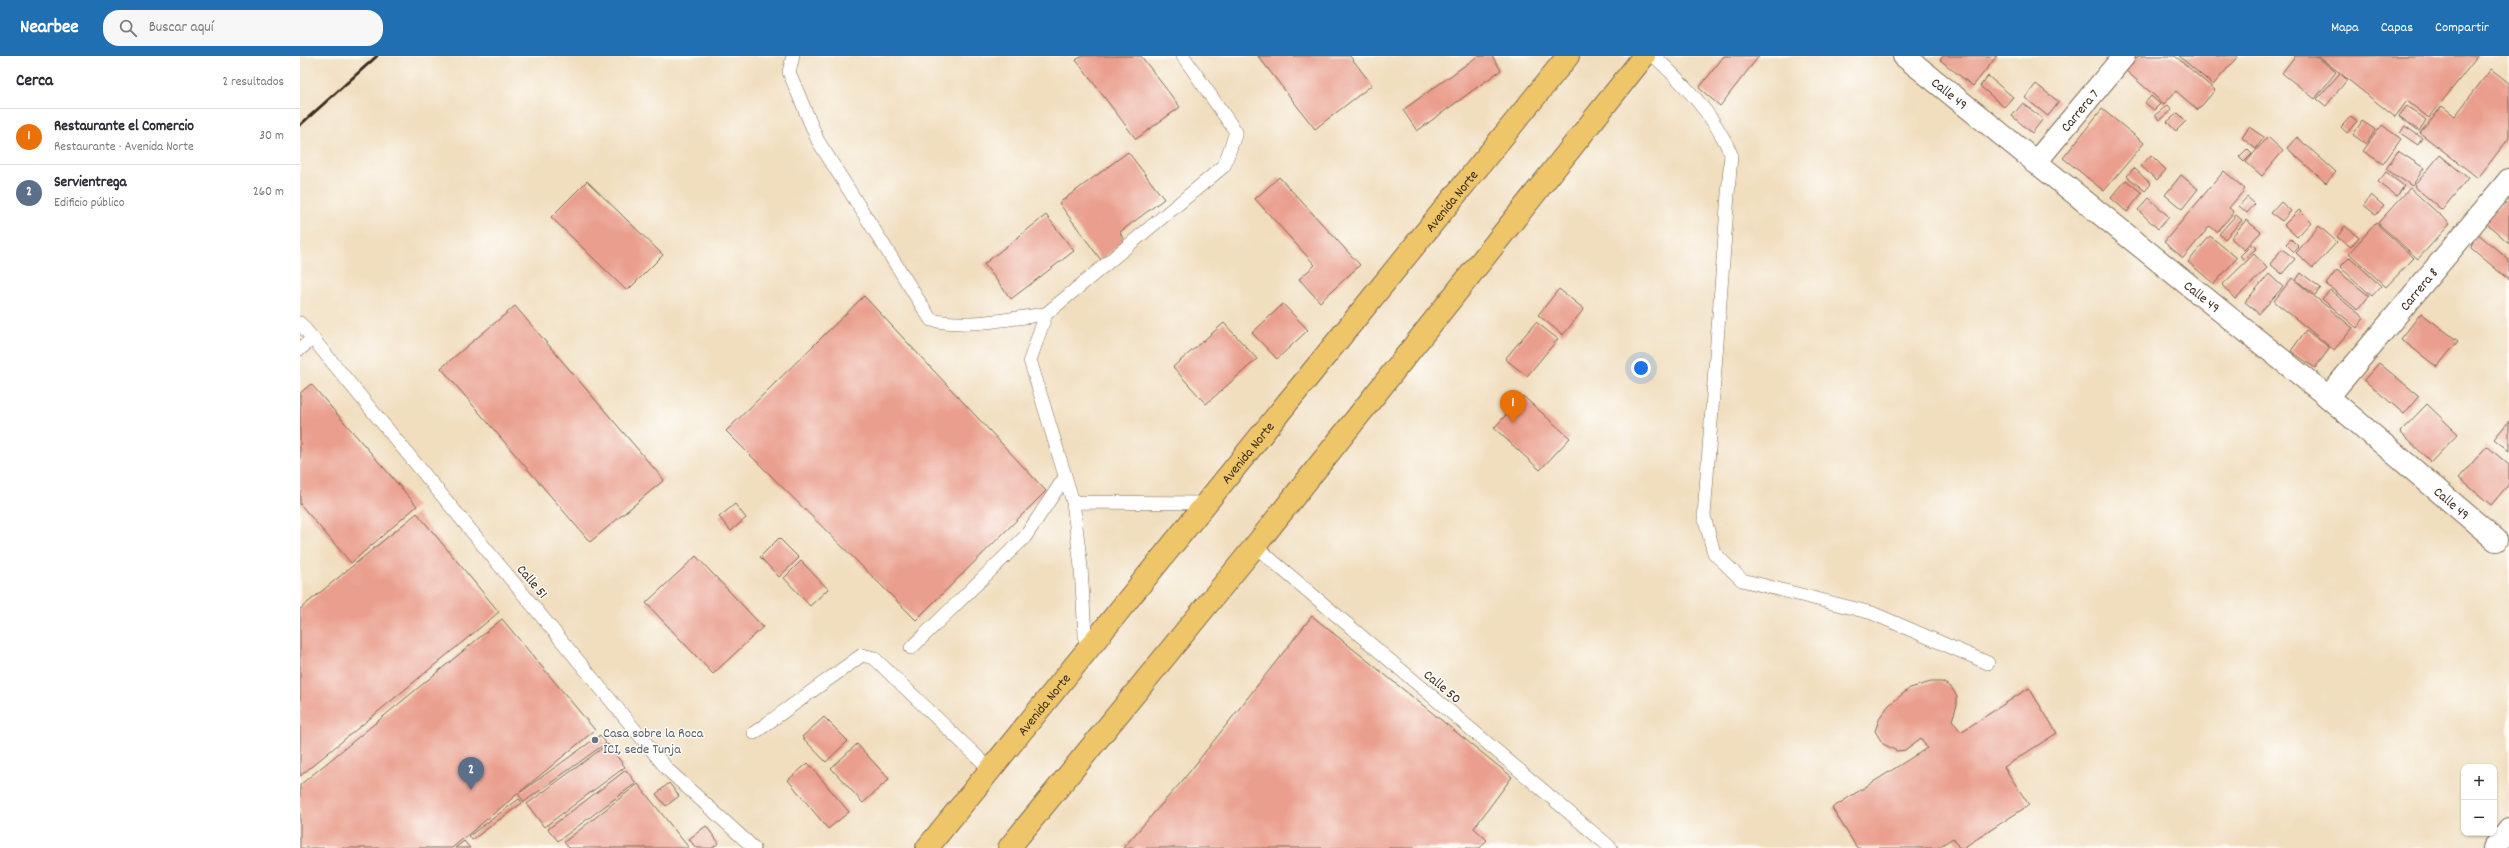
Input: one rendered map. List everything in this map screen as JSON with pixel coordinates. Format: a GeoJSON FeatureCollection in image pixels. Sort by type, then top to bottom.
{"type":"FeatureCollection","features":[{"type":"Feature","properties":{"kind":"main road","name":"Avenida Norte"},"geometry":{"type":"LineString","coordinates":[[927,848],[1568,56]]}},
{"type":"Feature","properties":{"kind":"main road"},"geometry":{"type":"LineString","coordinates":[[1010,848],[1255,546],[1644,56]]}},
{"type":"Feature","properties":{"kind":"street","name":"Calle 49"},"geometry":{"type":"LineString","coordinates":[[1904,56],[2035,163],[2328,397],[2496,540]]}},
{"type":"Feature","properties":{"kind":"street","name":"Carrera 7"},"geometry":{"type":"LineString","coordinates":[[2035,163],[2124,56]]}},
{"type":"Feature","properties":{"kind":"street","name":"Carrera 8"},"geometry":{"type":"LineString","coordinates":[[2328,397],[2509,180]]}},
{"type":"Feature","properties":{"kind":"street"},"geometry":{"type":"LineString","coordinates":[[2494,848],[2509,829]]}},
{"type":"Feature","properties":{"kind":"lane"},"geometry":{"type":"LineString","coordinates":[[793,56],[789,72],[818,142],[931,320],[954,324],[981,323],[1046,314]]}},
{"type":"Feature","properties":{"kind":"lane"},"geometry":{"type":"LineString","coordinates":[[1086,652],[1081,567],[1073,502],[1030,360],[1046,314],[1224,166],[1236,132],[1182,56]]}},
{"type":"Feature","properties":{"kind":"lane"},"geometry":{"type":"LineString","coordinates":[[1654,56],[1680,80],[1722,134],[1731,154],[1704,516],[1714,553],[1742,580],[1872,613],[1988,663]]}},
{"type":"Feature","properties":{"kind":"lane","name":"Calle 51"},"geometry":{"type":"LineString","coordinates":[[300,323],[668,770],[754,848]]}},
{"type":"Feature","properties":{"kind":"lane"},"geometry":{"type":"LineString","coordinates":[[300,349],[312,339]]}},
{"type":"Feature","properties":{"kind":"lane"},"geometry":{"type":"LineString","coordinates":[[911,648],[1025,537],[1065,477]]}},
{"type":"Feature","properties":{"kind":"lane"},"geometry":{"type":"LineString","coordinates":[[1073,502],[1207,503]]}},
{"type":"Feature","properties":{"kind":"lane","name":"Calle 50"},"geometry":{"type":"LineString","coordinates":[[1255,546],[1611,848]]}},
{"type":"Feature","properties":{"kind":"lane"},"geometry":{"type":"LineString","coordinates":[[754,733],[862,655],[874,658],[991,770]]}},
{"type":"Feature","properties":{"kind":"building"},"geometry":{"type":"Polygon","coordinates":[[[1082,56],[1141,56],[1180,107],[1136,139],[1076,60],[1082,56]]]}},
{"type":"Feature","properties":{"kind":"building"},"geometry":{"type":"Polygon","coordinates":[[[1258,56],[1350,56],[1372,85],[1315,129],[1258,56]]]}},
{"type":"Feature","properties":{"kind":"building"},"geometry":{"type":"Polygon","coordinates":[[[1478,56],[1492,56],[1501,70],[1417,131],[1403,110],[1478,56]]]}},
{"type":"Feature","properties":{"kind":"building"},"geometry":{"type":"Polygon","coordinates":[[[1724,56],[1759,56],[1720,106],[1699,88],[1724,56]]]}},
{"type":"Feature","properties":{"kind":"building"},"geometry":{"type":"Polygon","coordinates":[[[1943,56],[1997,56],[1973,86],[1940,60],[1943,56]]]}},
{"type":"Feature","properties":{"kind":"building"},"geometry":{"type":"Polygon","coordinates":[[[2138,56],[2175,56],[2215,90],[2198,110],[2176,91],[2164,104],[2125,70],[2138,56]]]}},
{"type":"Feature","properties":{"kind":"building"},"geometry":{"type":"Polygon","coordinates":[[[2179,56],[2238,56],[2213,85],[2179,56]]]}},
{"type":"Feature","properties":{"kind":"building"},"geometry":{"type":"Polygon","coordinates":[[[2295,56],[2316,56],[2336,72],[2315,99],[2282,73],[2295,56]]]}},
{"type":"Feature","properties":{"kind":"building"},"geometry":{"type":"Polygon","coordinates":[[[2318,56],[2478,56],[2429,118],[2407,101],[2395,117],[2341,74],[2347,80],[2326,106],[2317,99],[2340,73],[2318,56]]]}},
{"type":"Feature","properties":{"kind":"building"},"geometry":{"type":"Polygon","coordinates":[[[2491,69],[2509,83],[2509,138],[2478,178],[2420,133],[2442,106],[2455,116],[2491,69]]]}},
{"type":"Feature","properties":{"kind":"building"},"geometry":{"type":"Polygon","coordinates":[[[1988,76],[2013,97],[2004,107],[1980,86],[1988,76]]]}},
{"type":"Feature","properties":{"kind":"building"},"geometry":{"type":"Polygon","coordinates":[[[2036,84],[2059,102],[2048,116],[2025,98],[2036,84]]]}},
{"type":"Feature","properties":{"kind":"building"},"geometry":{"type":"Polygon","coordinates":[[[2151,96],[2160,104],[2154,110],[2145,103],[2151,96]]]}},
{"type":"Feature","properties":{"kind":"building"},"geometry":{"type":"Polygon","coordinates":[[[2023,103],[2043,119],[2032,133],[2012,116],[2023,103]]]}},
{"type":"Feature","properties":{"kind":"building"},"geometry":{"type":"Polygon","coordinates":[[[2168,105],[2172,110],[2159,120],[2155,115],[2168,105]]]}},
{"type":"Feature","properties":{"kind":"building"},"geometry":{"type":"Polygon","coordinates":[[[2407,106],[2426,120],[2419,131],[2399,116],[2407,106]]]}},
{"type":"Feature","properties":{"kind":"building"},"geometry":{"type":"Polygon","coordinates":[[[2102,109],[2144,143],[2104,191],[2063,158],[2102,109]]]}},
{"type":"Feature","properties":{"kind":"building"},"geometry":{"type":"Polygon","coordinates":[[[2178,113],[2186,121],[2176,131],[2167,122],[2178,113]]]}},
{"type":"Feature","properties":{"kind":"building"},"geometry":{"type":"Polygon","coordinates":[[[2351,116],[2357,121],[2347,133],[2341,127],[2351,116]]]}},
{"type":"Feature","properties":{"kind":"building"},"geometry":{"type":"Polygon","coordinates":[[[2362,121],[2376,130],[2366,144],[2353,135],[2362,121]]]}},
{"type":"Feature","properties":{"kind":"building"},"geometry":{"type":"Polygon","coordinates":[[[2382,125],[2401,139],[2383,164],[2363,151],[2382,125]]]}},
{"type":"Feature","properties":{"kind":"building"},"geometry":{"type":"Polygon","coordinates":[[[2405,126],[2422,138],[2418,145],[2400,133],[2405,126]]]}},
{"type":"Feature","properties":{"kind":"building"},"geometry":{"type":"Polygon","coordinates":[[[2249,127],[2264,137],[2256,149],[2242,138],[2249,127]]]}},
{"type":"Feature","properties":{"kind":"building"},"geometry":{"type":"Polygon","coordinates":[[[2268,137],[2283,151],[2262,176],[2246,162],[2268,137]]]}},
{"type":"Feature","properties":{"kind":"building"},"geometry":{"type":"Polygon","coordinates":[[[2297,137],[2336,172],[2326,183],[2287,148],[2297,137]]]}},
{"type":"Feature","properties":{"kind":"building"},"geometry":{"type":"Polygon","coordinates":[[[2247,149],[2252,154],[2244,162],[2239,157],[2247,149]]]}},
{"type":"Feature","properties":{"kind":"building"},"geometry":{"type":"Polygon","coordinates":[[[2398,151],[2424,168],[2412,186],[2386,169],[2398,151]]]}},
{"type":"Feature","properties":{"kind":"building"},"geometry":{"type":"Polygon","coordinates":[[[1128,152],[1164,199],[1120,232],[1124,241],[1101,260],[1059,203],[1128,152]]]}},
{"type":"Feature","properties":{"kind":"building"},"geometry":{"type":"Polygon","coordinates":[[[2151,155],[2166,170],[2157,180],[2141,166],[2151,155]]]}},
{"type":"Feature","properties":{"kind":"building"},"geometry":{"type":"Polygon","coordinates":[[[2440,155],[2468,178],[2442,210],[2414,186],[2440,155]]]}},
{"type":"Feature","properties":{"kind":"building"},"geometry":{"type":"Polygon","coordinates":[[[2134,168],[2151,184],[2145,191],[2127,176],[2134,168]]]}},
{"type":"Feature","properties":{"kind":"building"},"geometry":{"type":"Polygon","coordinates":[[[2224,171],[2245,189],[2229,208],[2234,212],[2217,232],[2210,226],[2183,258],[2164,242],[2224,171]]]}},
{"type":"Feature","properties":{"kind":"building"},"geometry":{"type":"Polygon","coordinates":[[[2386,172],[2404,186],[2397,196],[2378,182],[2386,172]]]}},
{"type":"Feature","properties":{"kind":"building"},"geometry":{"type":"Polygon","coordinates":[[[2181,175],[2198,189],[2182,209],[2165,195],[2181,175]]]}},
{"type":"Feature","properties":{"kind":"building"},"geometry":{"type":"Polygon","coordinates":[[[1279,177],[1360,265],[1320,302],[1299,279],[1315,265],[1255,199],[1279,177]]]}},
{"type":"Feature","properties":{"kind":"building"},"geometry":{"type":"Polygon","coordinates":[[[2126,180],[2142,193],[2127,212],[2111,198],[2126,180]]]}},
{"type":"Feature","properties":{"kind":"building"},"geometry":{"type":"Polygon","coordinates":[[[587,181],[663,255],[627,291],[551,217],[587,181]]]}},
{"type":"Feature","properties":{"kind":"building"},"geometry":{"type":"Polygon","coordinates":[[[2410,188],[2450,224],[2418,259],[2378,223],[2410,188]]]}},
{"type":"Feature","properties":{"kind":"building"},"geometry":{"type":"Polygon","coordinates":[[[2371,195],[2384,206],[2376,215],[2364,205],[2371,195]]]}},
{"type":"Feature","properties":{"kind":"building"},"geometry":{"type":"Polygon","coordinates":[[[2247,197],[2255,204],[2247,213],[2239,206],[2247,197]]]}},
{"type":"Feature","properties":{"kind":"building"},"geometry":{"type":"Polygon","coordinates":[[[2149,198],[2169,217],[2158,229],[2138,210],[2149,198]]]}},
{"type":"Feature","properties":{"kind":"building"},"geometry":{"type":"Polygon","coordinates":[[[2506,198],[2509,200],[2509,243],[2485,222],[2506,198]]]}},
{"type":"Feature","properties":{"kind":"building"},"geometry":{"type":"Polygon","coordinates":[[[2281,202],[2291,211],[2282,221],[2271,213],[2281,202]]]}},
{"type":"Feature","properties":{"kind":"building"},"geometry":{"type":"Polygon","coordinates":[[[2299,210],[2311,222],[2297,237],[2284,225],[2299,210]]]}},
{"type":"Feature","properties":{"kind":"building"},"geometry":{"type":"Polygon","coordinates":[[[1046,215],[1074,251],[1011,299],[984,264],[1046,215]]]}},
{"type":"Feature","properties":{"kind":"building"},"geometry":{"type":"Polygon","coordinates":[[[2236,215],[2242,220],[2225,239],[2219,234],[2236,215]]]}},
{"type":"Feature","properties":{"kind":"building"},"geometry":{"type":"Polygon","coordinates":[[[2246,220],[2261,232],[2244,250],[2231,238],[2246,220]]]}},
{"type":"Feature","properties":{"kind":"building"},"geometry":{"type":"Polygon","coordinates":[[[2376,223],[2414,258],[2386,287],[2349,253],[2376,223]]]}},
{"type":"Feature","properties":{"kind":"building"},"geometry":{"type":"Polygon","coordinates":[[[2319,226],[2337,242],[2313,268],[2296,253],[2319,226]]]}},
{"type":"Feature","properties":{"kind":"building"},"geometry":{"type":"Polygon","coordinates":[[[2345,226],[2359,237],[2351,247],[2337,237],[2345,226]]]}},
{"type":"Feature","properties":{"kind":"building"},"geometry":{"type":"Polygon","coordinates":[[[2476,232],[2509,260],[2509,280],[2471,248],[2476,232]]]}},
{"type":"Feature","properties":{"kind":"building"},"geometry":{"type":"Polygon","coordinates":[[[2210,236],[2237,258],[2214,284],[2188,262],[2210,236]]]}},
{"type":"Feature","properties":{"kind":"building"},"geometry":{"type":"Polygon","coordinates":[[[2291,239],[2299,247],[2294,252],[2286,244],[2291,239]]]}},
{"type":"Feature","properties":{"kind":"building"},"geometry":{"type":"Polygon","coordinates":[[[2252,244],[2257,248],[2244,259],[2240,256],[2252,244]]]}},
{"type":"Feature","properties":{"kind":"building"},"geometry":{"type":"Polygon","coordinates":[[[2282,249],[2295,259],[2282,274],[2270,264],[2282,249]]]}},
{"type":"Feature","properties":{"kind":"building"},"geometry":{"type":"Polygon","coordinates":[[[2254,254],[2267,268],[2235,299],[2222,285],[2254,254]]]}},
{"type":"Feature","properties":{"kind":"building"},"geometry":{"type":"Polygon","coordinates":[[[2350,257],[2381,286],[2372,296],[2340,267],[2350,257]]]}},
{"type":"Feature","properties":{"kind":"building"},"geometry":{"type":"Polygon","coordinates":[[[2337,270],[2369,296],[2358,310],[2326,284],[2337,270]]]}},
{"type":"Feature","properties":{"kind":"building"},"geometry":{"type":"Polygon","coordinates":[[[2301,273],[2321,288],[2315,295],[2296,280],[2301,273]]]}},
{"type":"Feature","properties":{"kind":"building"},"geometry":{"type":"Polygon","coordinates":[[[2269,274],[2283,287],[2259,314],[2245,302],[2269,274]]]}},
{"type":"Feature","properties":{"kind":"building"},"geometry":{"type":"Polygon","coordinates":[[[2292,278],[2353,328],[2334,350],[2274,301],[2292,278]]]}},
{"type":"Feature","properties":{"kind":"building"},"geometry":{"type":"Polygon","coordinates":[[[1559,289],[1584,309],[1563,335],[1538,315],[1559,289]]]}},
{"type":"Feature","properties":{"kind":"building"},"geometry":{"type":"Polygon","coordinates":[[[2330,290],[2364,318],[2357,328],[2322,299],[2330,290]]]}},
{"type":"Feature","properties":{"kind":"building"},"geometry":{"type":"Polygon","coordinates":[[[864,296],[1046,491],[916,620],[726,431],[864,296]]]}},
{"type":"Feature","properties":{"kind":"building"},"geometry":{"type":"Polygon","coordinates":[[[1283,304],[1308,330],[1277,359],[1252,333],[1283,304]]]}},
{"type":"Feature","properties":{"kind":"building"},"geometry":{"type":"Polygon","coordinates":[[[515,306],[664,480],[590,542],[441,368],[515,306]]]}},
{"type":"Feature","properties":{"kind":"building"},"geometry":{"type":"Polygon","coordinates":[[[2421,313],[2458,341],[2437,367],[2401,339],[2421,313]]]}},
{"type":"Feature","properties":{"kind":"building"},"geometry":{"type":"Polygon","coordinates":[[[1536,322],[1558,339],[1527,376],[1505,359],[1536,322]]]}},
{"type":"Feature","properties":{"kind":"building"},"geometry":{"type":"Polygon","coordinates":[[[1224,323],[1257,359],[1206,404],[1173,367],[1224,323]]]}},
{"type":"Feature","properties":{"kind":"building"},"geometry":{"type":"Polygon","coordinates":[[[2306,330],[2330,348],[2315,368],[2291,351],[2306,330]]]}},
{"type":"Feature","properties":{"kind":"building"},"geometry":{"type":"Polygon","coordinates":[[[2379,363],[2419,396],[2404,414],[2364,380],[2379,363]]]}},
{"type":"Feature","properties":{"kind":"building"},"geometry":{"type":"Polygon","coordinates":[[[311,384],[417,506],[351,563],[300,504],[300,393],[311,384]]]}},
{"type":"Feature","properties":{"kind":"building"},"geometry":{"type":"Polygon","coordinates":[[[1523,396],[1570,438],[1540,470],[1494,428],[1523,396]]]}},
{"type":"Feature","properties":{"kind":"building"},"geometry":{"type":"Polygon","coordinates":[[[2427,404],[2458,434],[2431,462],[2400,432],[2427,404]]]}},
{"type":"Feature","properties":{"kind":"building"},"geometry":{"type":"Polygon","coordinates":[[[2509,421],[2509,451],[2494,439],[2509,421]]]}},
{"type":"Feature","properties":{"kind":"building"},"geometry":{"type":"Polygon","coordinates":[[[2487,446],[2509,465],[2509,484],[2491,505],[2459,478],[2487,446]]]}},
{"type":"Feature","properties":{"kind":"building"},"geometry":{"type":"Polygon","coordinates":[[[735,504],[746,518],[731,531],[719,517],[735,504]]]}},
{"type":"Feature","properties":{"kind":"building"},"geometry":{"type":"Polygon","coordinates":[[[417,513],[499,612],[300,776],[300,609],[417,513]]]}},
{"type":"Feature","properties":{"kind":"building"},"geometry":{"type":"Polygon","coordinates":[[[779,538],[799,558],[779,577],[760,557],[779,538]]]}},
{"type":"Feature","properties":{"kind":"building"},"geometry":{"type":"Polygon","coordinates":[[[696,556],[763,627],[713,674],[646,603],[696,556]]]}},
{"type":"Feature","properties":{"kind":"building"},"geometry":{"type":"Polygon","coordinates":[[[801,561],[828,589],[810,606],[784,578],[801,561]]]}},
{"type":"Feature","properties":{"kind":"building"},"geometry":{"type":"Polygon","coordinates":[[[1312,616],[1512,777],[1474,828],[1487,840],[1480,848],[1123,848],[1183,780],[1312,616]]]}},
{"type":"Feature","properties":{"kind":"building"},"geometry":{"type":"Polygon","coordinates":[[[502,619],[595,730],[452,848],[300,848],[300,785],[502,619]]]}},
{"type":"Feature","properties":{"kind":"building"},"geometry":{"type":"Polygon","coordinates":[[[1931,682],[1942,682],[1951,687],[1957,696],[1957,705],[1952,720],[1961,732],[2029,688],[2057,733],[2004,767],[2029,805],[1963,848],[1959,848],[1953,838],[1937,848],[1857,848],[1832,808],[1927,748],[1921,738],[1905,750],[1897,751],[1883,744],[1875,731],[1880,717],[1889,705],[1910,688],[1931,682]]]}},
{"type":"Feature","properties":{"kind":"building"},"geometry":{"type":"Polygon","coordinates":[[[824,717],[848,741],[826,762],[802,737],[824,717]]]}},
{"type":"Feature","properties":{"kind":"building"},"geometry":{"type":"Polygon","coordinates":[[[600,735],[606,743],[524,802],[518,794],[600,735]]]}},
{"type":"Feature","properties":{"kind":"building"},"geometry":{"type":"Polygon","coordinates":[[[608,744],[625,767],[544,827],[527,804],[608,744]]]}},
{"type":"Feature","properties":{"kind":"building"},"geometry":{"type":"Polygon","coordinates":[[[857,744],[889,779],[863,803],[831,768],[857,744]]]}},
{"type":"Feature","properties":{"kind":"building"},"geometry":{"type":"Polygon","coordinates":[[[808,763],[849,812],[828,829],[788,780],[808,763]]]}},
{"type":"Feature","properties":{"kind":"building"},"geometry":{"type":"Polygon","coordinates":[[[626,770],[636,783],[558,841],[548,829],[626,770]]]}},
{"type":"Feature","properties":{"kind":"building"},"geometry":{"type":"Polygon","coordinates":[[[669,783],[679,796],[666,806],[656,794],[669,783]]]}},
{"type":"Feature","properties":{"kind":"building"},"geometry":{"type":"Polygon","coordinates":[[[638,784],[689,848],[569,848],[564,842],[638,784]]]}},
{"type":"Feature","properties":{"kind":"building"},"geometry":{"type":"Polygon","coordinates":[[[519,799],[522,803],[472,840],[469,836],[519,799]]]}},
{"type":"Feature","properties":{"kind":"building"},"geometry":{"type":"Polygon","coordinates":[[[706,826],[719,843],[712,848],[696,848],[689,839],[706,826]]]}},
{"type":"Feature","properties":{"kind":"building"},"geometry":{"type":"Polygon","coordinates":[[[464,841],[470,848],[455,848],[464,841]]]}},
{"type":"Feature","properties":{"kind":"railway"},"geometry":{"type":"LineString","coordinates":[[300,125],[377,56]]}},
{"type":"Feature","properties":{"kind":"place","name":"Restaurante el Comercio"},"geometry":{"type":"Point","coordinates":[1513,423]}},
{"type":"Feature","properties":{"kind":"place","name":"Casa sobre la Roca ICI, sede Tunja"},"geometry":{"type":"Point","coordinates":[595,740]}},
{"type":"Feature","properties":{"kind":"place","name":"Servientrega"},"geometry":{"type":"Point","coordinates":[471,790]}}]}
